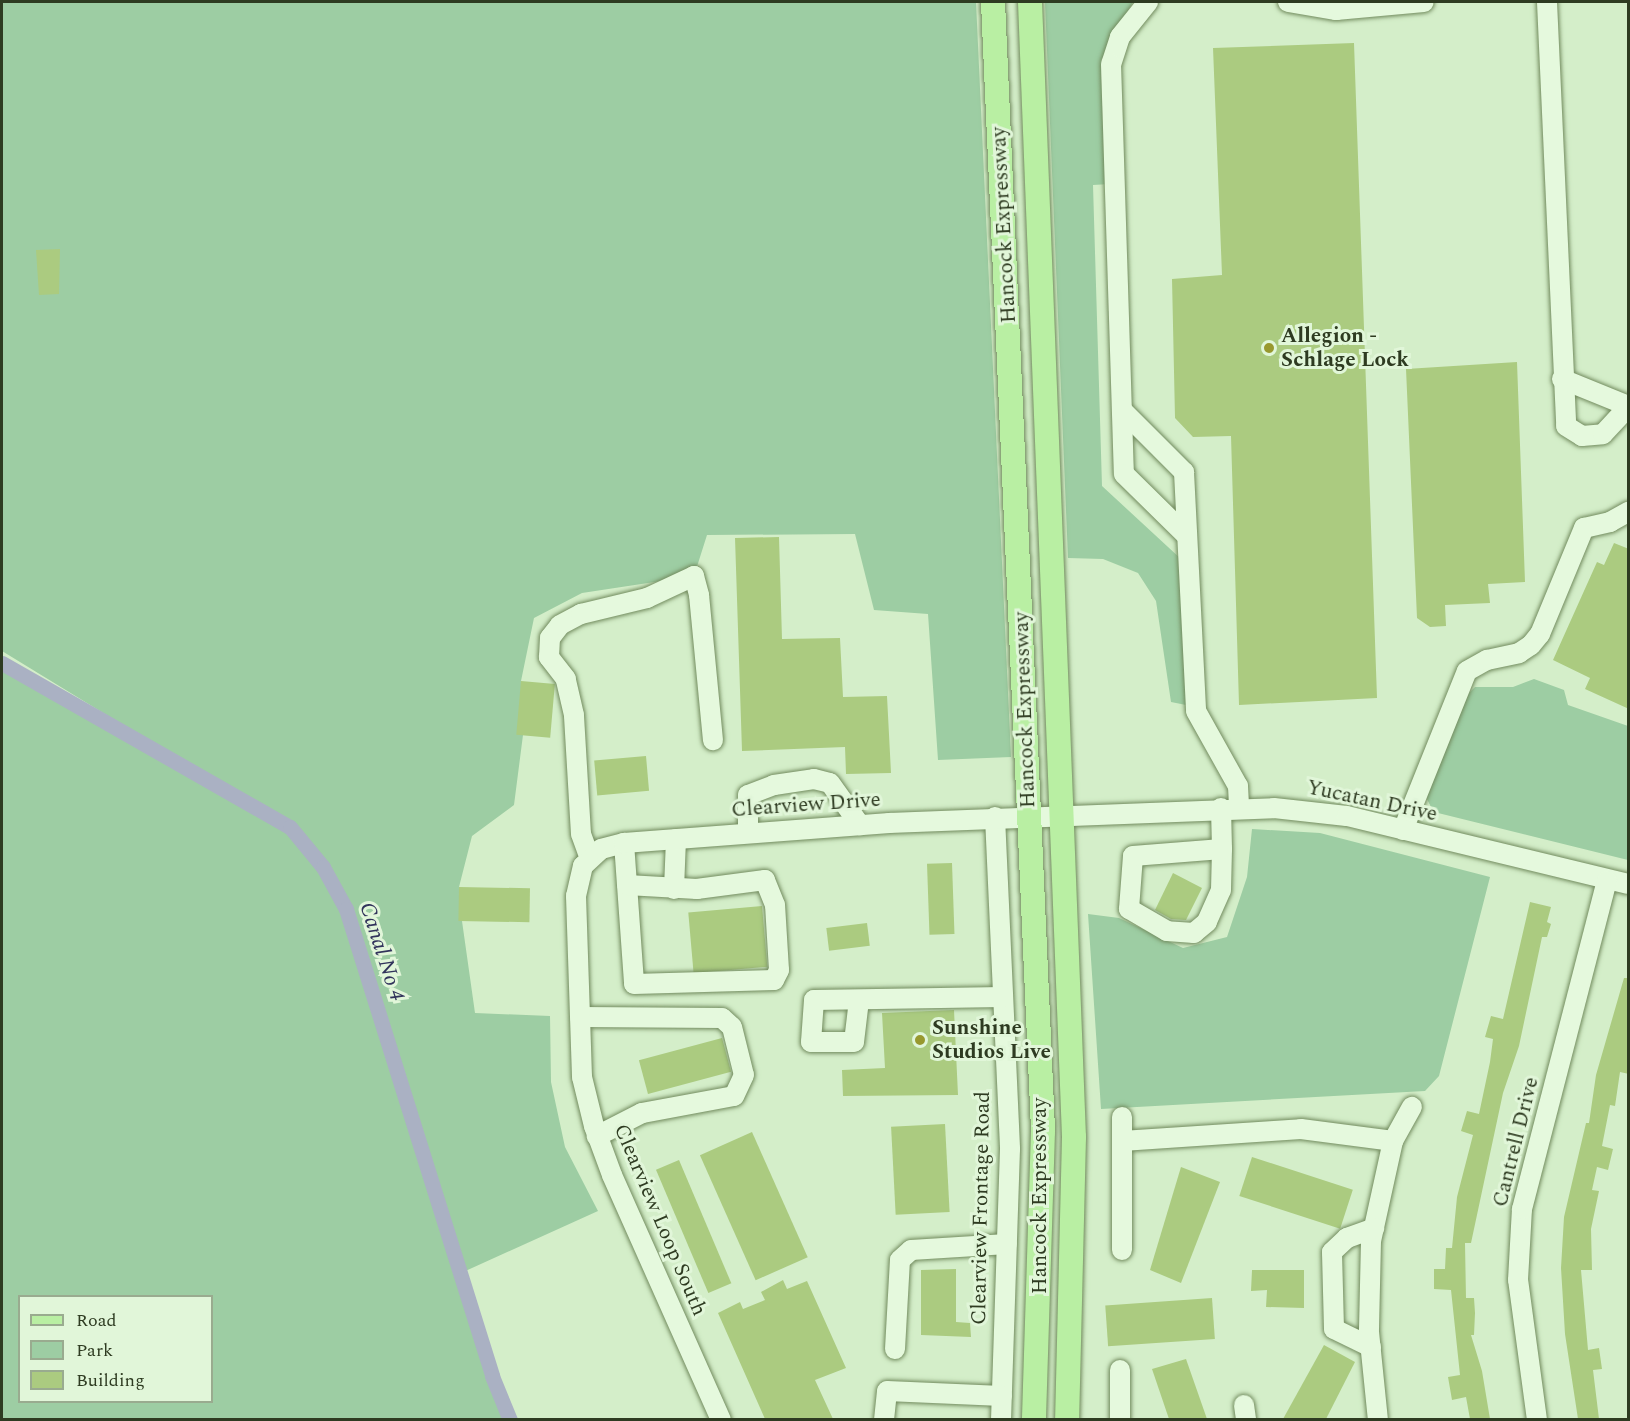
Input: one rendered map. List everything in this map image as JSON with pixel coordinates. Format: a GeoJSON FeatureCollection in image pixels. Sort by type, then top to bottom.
{"type":"FeatureCollection","features":[{"type":"Feature","properties":{"kind":"main road","name":"Hancock Expressway"},"geometry":{"type":"LineString","coordinates":[[993,2],[1043,1131],[1034,1419]]}},
{"type":"Feature","properties":{"kind":"main road","name":"Hancock Expressway"},"geometry":{"type":"LineString","coordinates":[[1030,2],[1074,1137],[1067,1419]]}},
{"type":"Feature","properties":{"kind":"main road"},"geometry":{"type":"LineString","coordinates":[[1039,1311],[1049,1419]]}},
{"type":"Feature","properties":{"kind":"street"},"geometry":{"type":"LineString","coordinates":[[1148,2],[1120,37],[1111,64],[1124,474],[1185,534]]}},
{"type":"Feature","properties":{"kind":"street"},"geometry":{"type":"LineString","coordinates":[[1288,2],[1336,10],[1424,2]]}},
{"type":"Feature","properties":{"kind":"street"},"geometry":{"type":"LineString","coordinates":[[1547,2],[1562,379],[1566,426],[1582,436],[1603,434],[1629,407],[1562,379]]}},
{"type":"Feature","properties":{"kind":"street"},"geometry":{"type":"LineString","coordinates":[[1122,410],[1184,472],[1185,534],[1196,711],[1238,786],[1230,808],[1222,849],[1221,890],[1207,922],[1194,933],[1167,931],[1128,909],[1133,856],[1222,849]]}},
{"type":"Feature","properties":{"kind":"street"},"geometry":{"type":"LineString","coordinates":[[1403,830],[1467,671],[1487,660],[1519,653],[1531,645],[1540,634],[1584,528],[1610,522],[1629,512]]}},
{"type":"Feature","properties":{"kind":"street"},"geometry":{"type":"LineString","coordinates":[[590,856],[581,834],[574,715],[566,680],[549,657],[550,638],[560,625],[581,614],[647,598],[694,576],[699,595],[713,740]]}},
{"type":"Feature","properties":{"kind":"street"},"geometry":{"type":"LineString","coordinates":[[748,833],[748,795],[774,785],[814,779],[830,783],[860,825]]}},
{"type":"Feature","properties":{"kind":"street","name":"Yucatan Drive"},"geometry":{"type":"LineString","coordinates":[[1029,815],[1230,808],[1309,810],[1403,830],[1607,881],[1629,884]]}},
{"type":"Feature","properties":{"kind":"street","name":"Clearview Drive"},"geometry":{"type":"LineString","coordinates":[[590,856],[624,843],[1029,815]]}},
{"type":"Feature","properties":{"kind":"street","name":"Clearview Frontage Road"},"geometry":{"type":"LineString","coordinates":[[995,817],[1010,1149],[1001,1419]]}},
{"type":"Feature","properties":{"kind":"street"},"geometry":{"type":"LineString","coordinates":[[674,889],[676,839]]}},
{"type":"Feature","properties":{"kind":"street"},"geometry":{"type":"LineString","coordinates":[[624,843],[634,984],[774,981],[779,970],[775,905],[765,880],[674,889],[627,885]]}},
{"type":"Feature","properties":{"kind":"street","name":"Clearview Loop South"},"geometry":{"type":"LineString","coordinates":[[590,856],[583,867],[576,896],[582,1077],[597,1136],[721,1419]]}},
{"type":"Feature","properties":{"kind":"street","name":"Cantrell Drive"},"geometry":{"type":"LineString","coordinates":[[1537,1419],[1518,1280],[1522,1209],[1607,881]]}},
{"type":"Feature","properties":{"kind":"street"},"geometry":{"type":"LineString","coordinates":[[860,1000],[1003,997]]}},
{"type":"Feature","properties":{"kind":"street"},"geometry":{"type":"LineString","coordinates":[[580,1017],[722,1017],[732,1027],[744,1075],[734,1096],[642,1113],[597,1136]]}},
{"type":"Feature","properties":{"kind":"street"},"geometry":{"type":"LineString","coordinates":[[1378,1419],[1371,1347],[1374,1228],[1393,1141],[1412,1107]]}},
{"type":"Feature","properties":{"kind":"street"},"geometry":{"type":"LineString","coordinates":[[1122,1117],[1122,1250]]}},
{"type":"Feature","properties":{"kind":"street"},"geometry":{"type":"LineString","coordinates":[[1122,1141],[1301,1129],[1393,1141]]}},
{"type":"Feature","properties":{"kind":"street"},"geometry":{"type":"LineString","coordinates":[[1371,1347],[1335,1329],[1332,1252],[1347,1238],[1374,1228]]}},
{"type":"Feature","properties":{"kind":"street"},"geometry":{"type":"LineString","coordinates":[[895,1349],[900,1260],[911,1250],[1007,1244]]}},
{"type":"Feature","properties":{"kind":"street"},"geometry":{"type":"LineString","coordinates":[[1120,1370],[1120,1419]]}},
{"type":"Feature","properties":{"kind":"street"},"geometry":{"type":"LineString","coordinates":[[884,1419],[887,1391],[1002,1396]]}},
{"type":"Feature","properties":{"kind":"green space"},"geometry":{"type":"Polygon","coordinates":[[[2,2],[976,2],[1011,757],[938,760],[928,614],[874,610],[855,534],[707,535],[694,576],[582,593],[534,618],[521,681],[523,735],[514,805],[472,836],[459,887],[462,921],[475,1013],[550,1016],[551,1082],[565,1147],[598,1211],[461,1273],[510,1419],[2,1419],[2,663],[265,812],[2,651],[2,2]]]}},
{"type":"Feature","properties":{"kind":"green space"},"geometry":{"type":"Polygon","coordinates":[[[1045,2],[1133,2],[1104,54],[1101,73],[1110,184],[1093,185],[1102,486],[1181,559],[1186,705],[1171,702],[1156,601],[1138,573],[1103,559],[1068,558],[1045,2]]]}},
{"type":"Feature","properties":{"kind":"green space"},"geometry":{"type":"Polygon","coordinates":[[[1534,679],[1564,690],[1568,705],[1628,726],[1628,860],[1438,813],[1431,807],[1426,797],[1429,787],[1469,693],[1475,687],[1513,687],[1534,679]]]}},
{"type":"Feature","properties":{"kind":"green space"},"geometry":{"type":"Polygon","coordinates":[[[1252,829],[1320,833],[1490,877],[1439,1076],[1425,1091],[1101,1109],[1088,914],[1119,918],[1183,948],[1227,937],[1247,877],[1252,829]]]}},
{"type":"Feature","properties":{"kind":"building","name":"Allegion - Schlage Lock"},"geometry":{"type":"Polygon","coordinates":[[[1354,43],[1377,698],[1239,705],[1231,436],[1193,437],[1175,418],[1172,279],[1222,275],[1213,48],[1354,43]]]}},
{"type":"Feature","properties":{"kind":"building"},"geometry":{"type":"Polygon","coordinates":[[[60,249],[59,294],[39,295],[36,250],[60,249]]]}},
{"type":"Feature","properties":{"kind":"building"},"geometry":{"type":"Polygon","coordinates":[[[1517,362],[1525,582],[1488,584],[1490,603],[1445,605],[1446,626],[1430,627],[1417,618],[1406,369],[1517,362]]]}},
{"type":"Feature","properties":{"kind":"building"},"geometry":{"type":"Polygon","coordinates":[[[779,537],[782,639],[840,638],[843,697],[887,696],[891,773],[846,774],[845,747],[742,751],[735,538],[779,537]]]}},
{"type":"Feature","properties":{"kind":"building"},"geometry":{"type":"Polygon","coordinates":[[[1614,543],[1629,549],[1629,709],[1585,689],[1590,678],[1553,660],[1597,562],[1604,565],[1614,543]]]}},
{"type":"Feature","properties":{"kind":"building"},"geometry":{"type":"Polygon","coordinates":[[[521,681],[555,684],[550,738],[516,735],[521,681]]]}},
{"type":"Feature","properties":{"kind":"building"},"geometry":{"type":"Polygon","coordinates":[[[646,756],[649,791],[597,795],[594,761],[646,756]]]}},
{"type":"Feature","properties":{"kind":"building"},"geometry":{"type":"Polygon","coordinates":[[[952,863],[954,934],[929,935],[927,864],[952,863]]]}},
{"type":"Feature","properties":{"kind":"building"},"geometry":{"type":"Polygon","coordinates":[[[1173,873],[1202,888],[1186,920],[1171,919],[1155,910],[1173,873]]]}},
{"type":"Feature","properties":{"kind":"building"},"geometry":{"type":"Polygon","coordinates":[[[459,887],[530,888],[529,922],[458,921],[459,887]]]}},
{"type":"Feature","properties":{"kind":"building"},"geometry":{"type":"Polygon","coordinates":[[[1530,902],[1551,907],[1547,922],[1551,924],[1547,937],[1542,937],[1519,1046],[1503,1093],[1471,1243],[1465,1243],[1466,1298],[1474,1298],[1475,1313],[1474,1335],[1471,1335],[1482,1371],[1490,1419],[1470,1419],[1466,1397],[1452,1400],[1448,1377],[1460,1375],[1451,1290],[1434,1289],[1434,1269],[1445,1269],[1446,1248],[1452,1248],[1457,1197],[1473,1135],[1461,1131],[1467,1111],[1479,1114],[1493,1039],[1485,1037],[1491,1016],[1503,1019],[1530,902]]]}},
{"type":"Feature","properties":{"kind":"building"},"geometry":{"type":"Polygon","coordinates":[[[762,906],[767,967],[694,973],[688,912],[762,906]]]}},
{"type":"Feature","properties":{"kind":"building"},"geometry":{"type":"Polygon","coordinates":[[[867,923],[870,946],[829,951],[826,928],[867,923]]]}},
{"type":"Feature","properties":{"kind":"building"},"geometry":{"type":"Polygon","coordinates":[[[1624,978],[1629,978],[1629,1074],[1620,1072],[1615,1106],[1610,1105],[1602,1146],[1613,1149],[1608,1170],[1597,1167],[1592,1190],[1599,1191],[1591,1229],[1592,1270],[1581,1270],[1588,1350],[1599,1348],[1602,1369],[1593,1370],[1599,1419],[1578,1419],[1565,1334],[1561,1268],[1564,1217],[1586,1123],[1589,1123],[1596,1075],[1624,978]]]}},
{"type":"Feature","properties":{"kind":"building","name":"Sunshine Studios Live"},"geometry":{"type":"Polygon","coordinates":[[[954,1010],[958,1095],[843,1096],[842,1070],[885,1068],[882,1013],[954,1010]]]}},
{"type":"Feature","properties":{"kind":"building"},"geometry":{"type":"Polygon","coordinates":[[[722,1038],[731,1072],[648,1094],[639,1060],[722,1038]]]}},
{"type":"Feature","properties":{"kind":"building"},"geometry":{"type":"Polygon","coordinates":[[[945,1124],[950,1212],[896,1215],[891,1127],[945,1124]]]}},
{"type":"Feature","properties":{"kind":"building"},"geometry":{"type":"Polygon","coordinates":[[[752,1132],[808,1257],[756,1280],[700,1155],[752,1132]]]}},
{"type":"Feature","properties":{"kind":"building"},"geometry":{"type":"Polygon","coordinates":[[[1252,1157],[1353,1190],[1340,1229],[1239,1196],[1252,1157]]]}},
{"type":"Feature","properties":{"kind":"building"},"geometry":{"type":"Polygon","coordinates":[[[679,1160],[731,1283],[708,1293],[656,1170],[679,1160]]]}},
{"type":"Feature","properties":{"kind":"building"},"geometry":{"type":"Polygon","coordinates":[[[1181,1167],[1220,1182],[1181,1283],[1150,1270],[1181,1167]]]}},
{"type":"Feature","properties":{"kind":"building"},"geometry":{"type":"Polygon","coordinates":[[[956,1269],[956,1322],[970,1323],[971,1337],[921,1335],[921,1270],[956,1269]]]}},
{"type":"Feature","properties":{"kind":"building"},"geometry":{"type":"Polygon","coordinates":[[[1252,1270],[1304,1270],[1304,1308],[1266,1307],[1267,1290],[1251,1291],[1252,1270]]]}},
{"type":"Feature","properties":{"kind":"building"},"geometry":{"type":"Polygon","coordinates":[[[783,1280],[787,1289],[807,1281],[846,1368],[815,1380],[833,1419],[765,1419],[718,1313],[740,1302],[743,1309],[765,1300],[761,1292],[783,1280]]]}},
{"type":"Feature","properties":{"kind":"building"},"geometry":{"type":"Polygon","coordinates":[[[1212,1298],[1215,1339],[1108,1346],[1105,1305],[1212,1298]]]}},
{"type":"Feature","properties":{"kind":"building"},"geometry":{"type":"Polygon","coordinates":[[[1324,1345],[1355,1362],[1326,1419],[1283,1419],[1324,1345]]]}},
{"type":"Feature","properties":{"kind":"building"},"geometry":{"type":"Polygon","coordinates":[[[1186,1359],[1207,1419],[1169,1419],[1152,1369],[1186,1359]]]}},
{"type":"Feature","properties":{"kind":"waterway","name":"Canal No 4"},"geometry":{"type":"LineString","coordinates":[[2,663],[290,827],[323,867],[346,909],[492,1376],[510,1420]]}},
{"type":"Feature","properties":{"kind":"place","name":"Allegion - Schlage Lock"},"geometry":{"type":"Point","coordinates":[1269,348]}},
{"type":"Feature","properties":{"kind":"place","name":"Sunshine Studios Live"},"geometry":{"type":"Point","coordinates":[920,1040]}}]}
